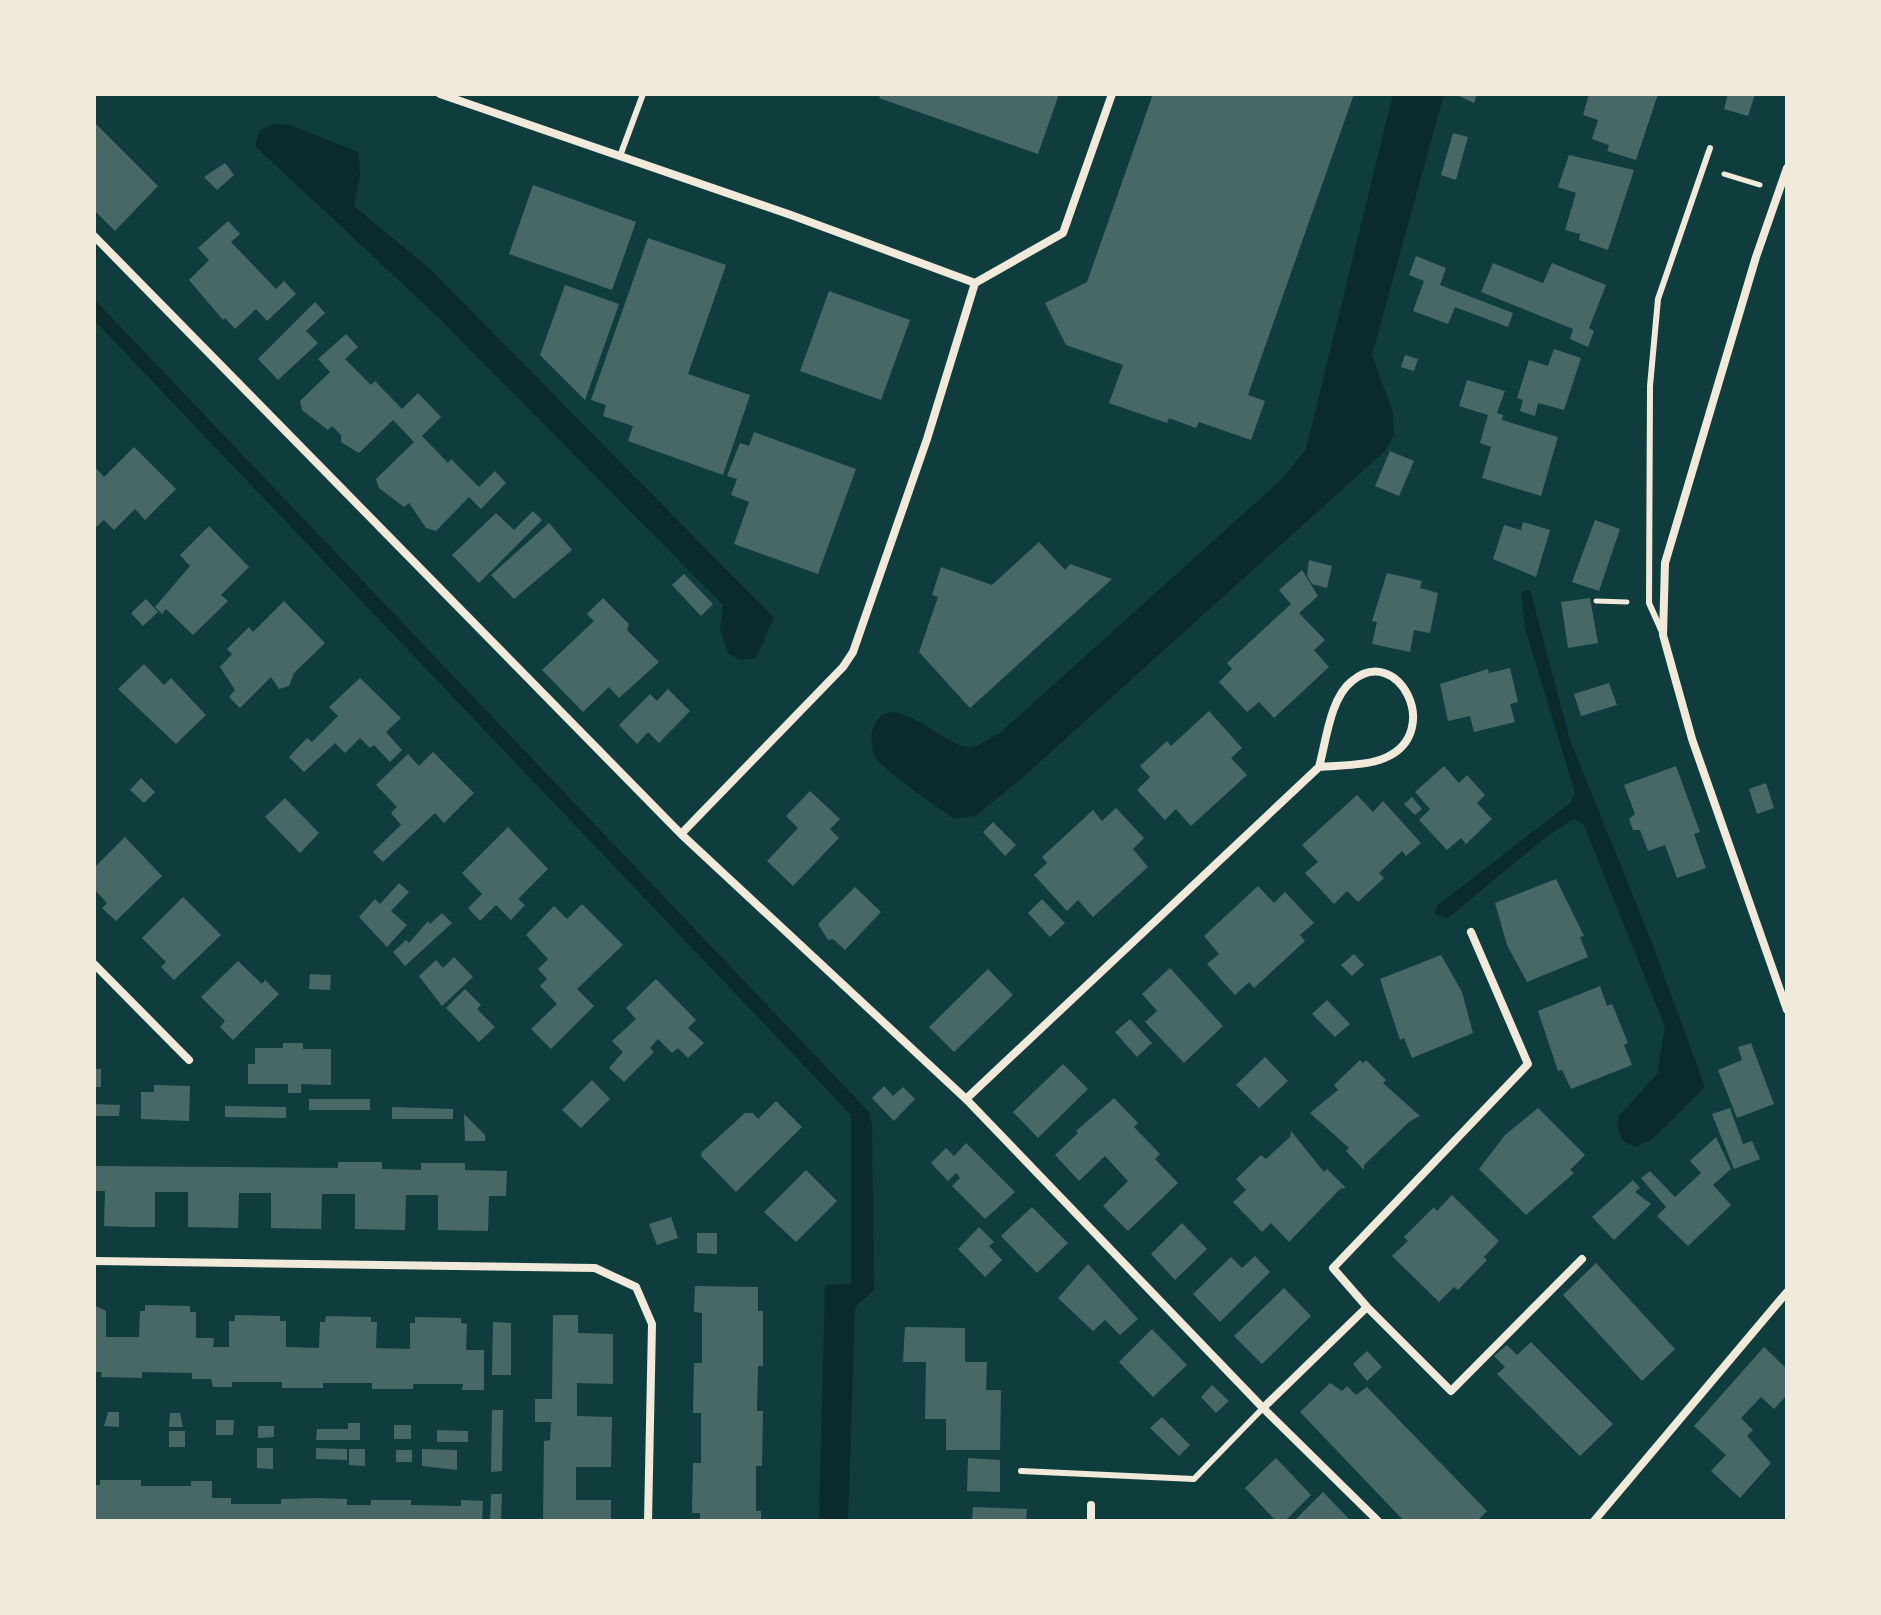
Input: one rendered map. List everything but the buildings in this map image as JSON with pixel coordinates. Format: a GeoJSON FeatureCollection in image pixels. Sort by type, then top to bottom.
{"type":"FeatureCollection","features":[{"type":"Feature","properties":{"kind":"street"},"geometry":{"type":"LineString","coordinates":[[440,94],[975,283]]}},
{"type":"Feature","properties":{"kind":"street"},"geometry":{"type":"LineString","coordinates":[[681,834],[843,667],[853,652],[956,354],[975,283],[1063,233],[1112,94]]}},
{"type":"Feature","properties":{"kind":"street"},"geometry":{"type":"LineString","coordinates":[[1787,168],[1743,301],[1665,563],[1663,635],[1692,739],[1787,1010]]}},
{"type":"Feature","properties":{"kind":"street"},"geometry":{"type":"LineString","coordinates":[[94,236],[681,834],[966,1099],[1263,1408],[1378,1521]]}},
{"type":"Feature","properties":{"kind":"street"},"geometry":{"type":"LineString","coordinates":[[966,1099],[1319,767],[1331,722],[1344,689],[1353,679],[1367,673],[1384,672],[1399,682],[1411,697],[1413,714],[1411,733],[1405,745],[1386,758],[1319,767]]}},
{"type":"Feature","properties":{"kind":"street"},"geometry":{"type":"LineString","coordinates":[[1471,932],[1528,1064],[1333,1268],[1367,1307],[1451,1391],[1582,1259]]}},
{"type":"Feature","properties":{"kind":"street"},"geometry":{"type":"LineString","coordinates":[[94,964],[189,1060]]}},
{"type":"Feature","properties":{"kind":"street"},"geometry":{"type":"LineString","coordinates":[[94,1261],[595,1268],[636,1287],[652,1324],[648,1521]]}},
{"type":"Feature","properties":{"kind":"street"},"geometry":{"type":"LineString","coordinates":[[1594,1521],[1787,1292]]}},
{"type":"Feature","properties":{"kind":"street"},"geometry":{"type":"LineString","coordinates":[[1263,1408],[1367,1307]]}},
{"type":"Feature","properties":{"kind":"street"},"geometry":{"type":"LineString","coordinates":[[1091,1505],[1091,1521]]}},
{"type":"Feature","properties":{"kind":"lane"},"geometry":{"type":"LineString","coordinates":[[620,156],[643,94]]}},
{"type":"Feature","properties":{"kind":"lane"},"geometry":{"type":"LineString","coordinates":[[1663,635],[1649,603],[1650,386],[1658,299],[1710,148]]}},
{"type":"Feature","properties":{"kind":"lane"},"geometry":{"type":"LineString","coordinates":[[1637,602],[1649,603]]}},
{"type":"Feature","properties":{"kind":"lane"},"geometry":{"type":"LineString","coordinates":[[1021,1471],[1194,1479],[1263,1408]]}},
{"type":"Feature","properties":{"kind":"path"},"geometry":{"type":"LineString","coordinates":[[1704,168],[1779,191]]}},
{"type":"Feature","properties":{"kind":"path"},"geometry":{"type":"LineString","coordinates":[[1596,601],[1637,602]]}},
{"type":"Feature","properties":{"kind":"water"},"geometry":{"type":"Polygon","coordinates":[[[1393,94],[1444,94],[1372,355],[1393,413],[1394,435],[1386,450],[1021,779],[975,816],[954,819],[899,779],[875,757],[872,732],[880,717],[890,712],[903,714],[961,746],[975,746],[1000,733],[1282,479],[1306,449],[1393,94]]]}},
{"type":"Feature","properties":{"kind":"water"},"geometry":{"type":"Polygon","coordinates":[[[273,124],[290,125],[358,152],[360,175],[354,206],[430,269],[774,618],[756,658],[740,660],[728,653],[720,629],[723,605],[437,316],[255,146],[260,130],[273,124]]]}},
{"type":"Feature","properties":{"kind":"water"},"geometry":{"type":"Polygon","coordinates":[[[94,299],[869,1112],[872,1125],[874,1290],[855,1307],[848,1521],[819,1521],[825,1285],[851,1284],[851,1115],[94,320],[94,299]]]}},
{"type":"Feature","properties":{"kind":"water"},"geometry":{"type":"Polygon","coordinates":[[[1530,590],[1570,740],[1652,943],[1705,1087],[1651,1140],[1635,1147],[1622,1140],[1617,1127],[1619,1116],[1657,1074],[1665,1027],[1584,825],[1574,819],[1546,837],[1448,918],[1434,914],[1438,905],[1570,803],[1575,793],[1525,628],[1521,592],[1530,590]]]}}]}
